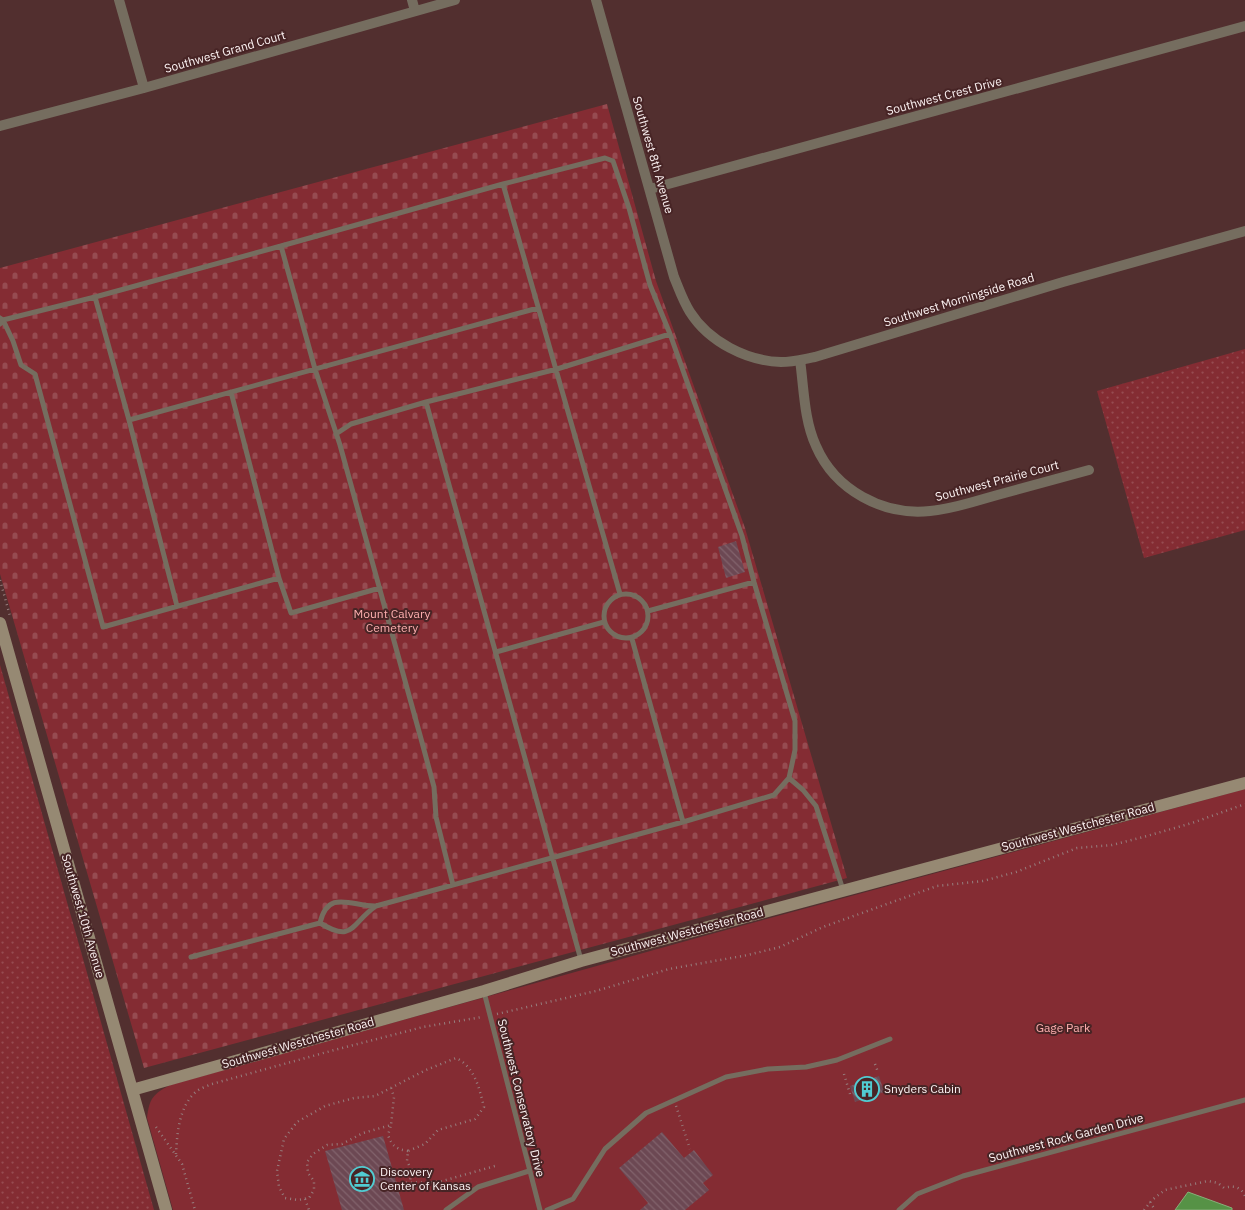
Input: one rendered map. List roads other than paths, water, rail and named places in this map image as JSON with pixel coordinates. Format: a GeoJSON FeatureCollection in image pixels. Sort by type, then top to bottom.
{"type":"FeatureCollection","features":[{"type":"Feature","properties":{"kind":"street"},"geometry":{"type":"LineString","coordinates":[[119,0],[144,88]]}},
{"type":"Feature","properties":{"kind":"street"},"geometry":{"type":"LineString","coordinates":[[412,0],[415,11]]}},
{"type":"Feature","properties":{"kind":"street","name":"Southwest Grand Court"},"geometry":{"type":"LineString","coordinates":[[0,126],[144,88],[455,0]]}},
{"type":"Feature","properties":{"kind":"street","name":"Southwest 8th Avenue"},"geometry":{"type":"LineString","coordinates":[[596,0],[674,277],[691,314]]}},
{"type":"Feature","properties":{"kind":"street","name":"Southwest Crest Drive"},"geometry":{"type":"LineString","coordinates":[[650,189],[1245,26]]}},
{"type":"Feature","properties":{"kind":"street","name":"Southwest Morningside Road"},"geometry":{"type":"LineString","coordinates":[[691,314],[718,341],[738,352],[763,360],[782,362],[800,360],[1063,282],[1245,232]]}},
{"type":"Feature","properties":{"kind":"street","name":"Southwest Prairie Court"},"geometry":{"type":"LineString","coordinates":[[800,360],[808,418],[816,447],[825,463],[838,479],[852,491],[876,504],[915,512],[944,509],[1089,470]]}},
{"type":"Feature","properties":{"kind":"street","name":"Southwest 10th Avenue"},"geometry":{"type":"LineString","coordinates":[[0,622],[166,1210]]}},
{"type":"Feature","properties":{"kind":"street","name":"Southwest Westchester Road"},"geometry":{"type":"LineString","coordinates":[[132,1090],[484,991],[582,961],[1245,783]]}},
{"type":"Feature","properties":{"kind":"lane"},"geometry":{"type":"LineString","coordinates":[[280,578],[103,627],[34,374],[21,365],[13,342],[1,321],[95,297],[504,184],[605,158],[613,161],[629,208],[650,285],[670,334],[742,536],[795,721],[795,750],[789,778],[774,795],[684,822],[376,906],[339,901],[328,907],[322,915],[320,923]]}},
{"type":"Feature","properties":{"kind":"lane"},"geometry":{"type":"LineString","coordinates":[[504,184],[620,594]]}},
{"type":"Feature","properties":{"kind":"lane"},"geometry":{"type":"LineString","coordinates":[[281,246],[315,369],[336,434],[380,588],[434,787],[436,817],[453,885]]}},
{"type":"Feature","properties":{"kind":"lane"},"geometry":{"type":"LineString","coordinates":[[95,297],[177,606]]}},
{"type":"Feature","properties":{"kind":"lane"},"geometry":{"type":"LineString","coordinates":[[129,420],[538,308]]}},
{"type":"Feature","properties":{"kind":"lane"},"geometry":{"type":"LineString","coordinates":[[336,434],[351,424],[426,402],[557,369],[670,334]]}},
{"type":"Feature","properties":{"kind":"lane"},"geometry":{"type":"LineString","coordinates":[[230,392],[291,613],[380,588]]}},
{"type":"Feature","properties":{"kind":"lane"},"geometry":{"type":"LineString","coordinates":[[426,402],[582,961]]}},
{"type":"Feature","properties":{"kind":"lane"},"geometry":{"type":"LineString","coordinates":[[648,611],[754,582]]}},
{"type":"Feature","properties":{"kind":"lane"},"geometry":{"type":"LineString","coordinates":[[620,594],[629,594],[637,597],[644,603],[648,611],[648,620],[645,628],[640,635],[632,638],[623,639],[614,636],[604,622],[603,613],[606,605],[612,598],[620,594]]}},
{"type":"Feature","properties":{"kind":"lane"},"geometry":{"type":"LineString","coordinates":[[496,652],[604,622]]}},
{"type":"Feature","properties":{"kind":"lane"},"geometry":{"type":"LineString","coordinates":[[632,638],[684,822]]}},
{"type":"Feature","properties":{"kind":"lane"},"geometry":{"type":"LineString","coordinates":[[789,778],[803,790],[816,806],[843,891]]}},
{"type":"Feature","properties":{"kind":"lane"},"geometry":{"type":"LineString","coordinates":[[191,958],[320,923],[332,931],[342,932],[354,927],[367,912],[376,906]]}},
{"type":"Feature","properties":{"kind":"lane","name":"Southwest Conservatory Drive"},"geometry":{"type":"LineString","coordinates":[[484,991],[540,1210]]}},
{"type":"Feature","properties":{"kind":"lane"},"geometry":{"type":"LineString","coordinates":[[547,1210],[573,1199],[605,1149],[646,1113],[726,1077],[768,1069],[806,1067],[837,1060],[890,1039]]}},
{"type":"Feature","properties":{"kind":"lane","name":"Southwest Rock Garden Drive"},"geometry":{"type":"LineString","coordinates":[[899,1210],[917,1194],[963,1176],[1245,1100]]}},
{"type":"Feature","properties":{"kind":"lane"},"geometry":{"type":"LineString","coordinates":[[446,1210],[478,1188],[529,1171]]}},
{"type":"Feature","properties":{"kind":"place","name":"Snyders Cabin"},"geometry":{"type":"Point","coordinates":[867,1089]}},
{"type":"Feature","properties":{"kind":"place","name":"Discovery Center of Kansas"},"geometry":{"type":"Point","coordinates":[362,1179]}},
{"type":"Feature","properties":{"kind":"park label","name":"Mount Calvary Cemetery"},"geometry":{"type":"Point","coordinates":[392,621]}},
{"type":"Feature","properties":{"kind":"park label","name":"Gage Park"},"geometry":{"type":"Point","coordinates":[1063,1028]}}]}
